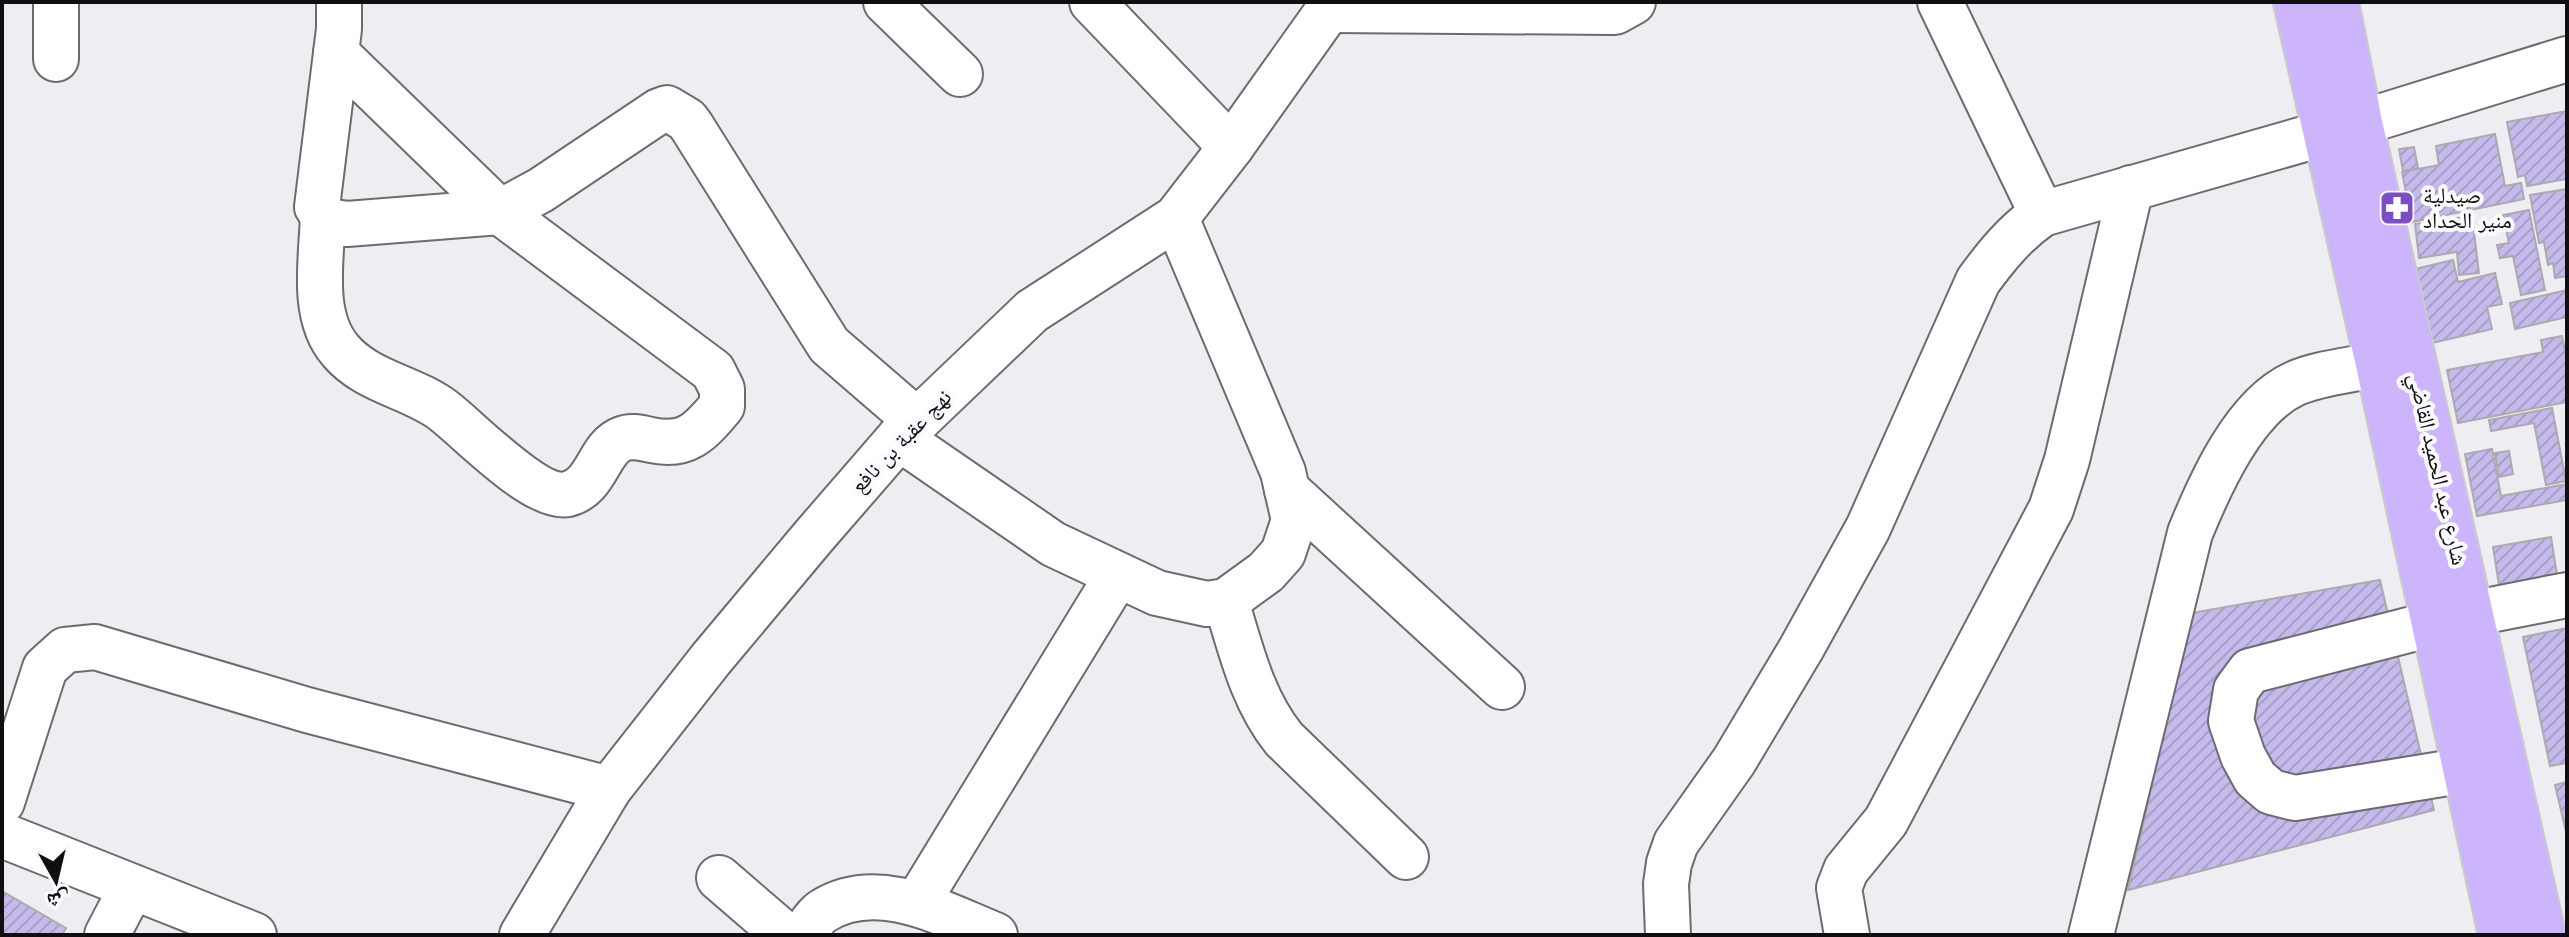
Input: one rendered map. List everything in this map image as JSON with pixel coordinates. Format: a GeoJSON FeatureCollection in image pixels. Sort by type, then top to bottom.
{"type":"FeatureCollection","features":[{"type":"Feature","properties":{"kind":"main road","name":"شارع عبد الحميد القاضي"},"geometry":{"type":"LineString","coordinates":[[2296,2],[2343,128],[2452,618],[2466,770],[2501,935]]}},
{"type":"Feature","properties":{"kind":"main road","name":"شارع عبد الحميد القاضي"},"geometry":{"type":"LineString","coordinates":[[2336,2],[2343,128],[2378,364],[2543,935]]}},
{"type":"Feature","properties":{"kind":"street"},"geometry":{"type":"LineString","coordinates":[[56,2],[56,59]]}},
{"type":"Feature","properties":{"kind":"street"},"geometry":{"type":"LineString","coordinates":[[339,2],[336,53],[317,207],[328,221],[347,224],[500,212],[541,190],[667,108],[687,120],[692,127],[829,345],[908,430],[1053,544],[1157,593],[1207,604],[1226,601],[1266,572],[1283,553],[1294,520],[1283,472],[1176,218]]}},
{"type":"Feature","properties":{"kind":"street"},"geometry":{"type":"LineString","coordinates":[[886,2],[960,74]]}},
{"type":"Feature","properties":{"kind":"street"},"geometry":{"type":"LineString","coordinates":[[1092,2],[1231,147]]}},
{"type":"Feature","properties":{"kind":"street"},"geometry":{"type":"LineString","coordinates":[[1332,6],[1500,7],[1615,12],[1633,2]]}},
{"type":"Feature","properties":{"kind":"street"},"geometry":{"type":"LineString","coordinates":[[1940,2],[2042,214]]}},
{"type":"Feature","properties":{"kind":"street","name":"نهج عقبة بن نافع"},"geometry":{"type":"LineString","coordinates":[[522,935],[609,789],[711,659],[908,430],[1032,311],[1176,218],[1332,6]]}},
{"type":"Feature","properties":{"kind":"street"},"geometry":{"type":"LineString","coordinates":[[323,214],[321,299],[326,325],[340,350],[363,370],[412,391],[441,409],[536,488],[566,494],[584,486],[610,447],[620,439],[634,437],[665,443],[686,439],[699,432],[722,406],[722,389],[713,371],[500,212],[336,53]]}},
{"type":"Feature","properties":{"kind":"street"},"geometry":{"type":"LineString","coordinates":[[1668,935],[1666,884],[1676,843],[1742,749],[1868,528],[1978,281],[2001,249],[2042,214],[2343,128],[2567,59]]}},
{"type":"Feature","properties":{"kind":"street"},"geometry":{"type":"LineString","coordinates":[[1847,935],[1839,888],[1846,870],[1886,821],[2051,509],[2067,460],[2131,188]]}},
{"type":"Feature","properties":{"kind":"street"},"geometry":{"type":"LineString","coordinates":[[2091,935],[2190,533],[2205,496],[2250,418],[2274,395],[2296,383],[2378,364]]}},
{"type":"Feature","properties":{"kind":"street"},"geometry":{"type":"LineString","coordinates":[[1287,490],[1502,687]]}},
{"type":"Feature","properties":{"kind":"street"},"geometry":{"type":"LineString","coordinates":[[917,903],[1117,576]]}},
{"type":"Feature","properties":{"kind":"street"},"geometry":{"type":"LineString","coordinates":[[2466,770],[2295,798],[2271,792],[2255,778],[2243,756],[2231,721],[2236,690],[2250,671],[2452,618],[2567,595]]}},
{"type":"Feature","properties":{"kind":"street"},"geometry":{"type":"LineString","coordinates":[[1226,601],[1256,695],[1269,720],[1284,739],[1406,857]]}},
{"type":"Feature","properties":{"kind":"street"},"geometry":{"type":"LineString","coordinates":[[2,802],[45,668],[65,650],[95,647],[307,710],[609,789]]}},
{"type":"Feature","properties":{"kind":"street"},"geometry":{"type":"LineString","coordinates":[[2,835],[254,935]]}},
{"type":"Feature","properties":{"kind":"street"},"geometry":{"type":"LineString","coordinates":[[719,878],[785,935]]}},
{"type":"Feature","properties":{"kind":"street"},"geometry":{"type":"LineString","coordinates":[[107,935],[132,887]]}},
{"type":"Feature","properties":{"kind":"street"},"geometry":{"type":"LineString","coordinates":[[803,935],[820,913],[839,904],[880,897],[917,903],[995,935]]}},
{"type":"Feature","properties":{"kind":"building"},"geometry":{"type":"Polygon","coordinates":[[[2567,111],[2567,179],[2527,186],[2525,175],[2518,177],[2507,122],[2567,111]]]}},
{"type":"Feature","properties":{"kind":"building"},"geometry":{"type":"Polygon","coordinates":[[[2495,134],[2505,186],[2521,183],[2524,199],[2412,222],[2402,172],[2439,165],[2436,146],[2495,134]]]}},
{"type":"Feature","properties":{"kind":"building"},"geometry":{"type":"Polygon","coordinates":[[[2414,147],[2418,168],[2403,171],[2399,149],[2414,147]]]}},
{"type":"Feature","properties":{"kind":"building"},"geometry":{"type":"Polygon","coordinates":[[[2567,189],[2567,276],[2555,278],[2553,263],[2548,265],[2544,242],[2539,243],[2530,195],[2567,189]]]}},
{"type":"Feature","properties":{"kind":"building"},"geometry":{"type":"Polygon","coordinates":[[[2529,210],[2545,290],[2521,295],[2513,256],[2500,258],[2497,245],[2509,243],[2503,215],[2529,210]]]}},
{"type":"Feature","properties":{"kind":"building"},"geometry":{"type":"Polygon","coordinates":[[[2472,216],[2479,273],[2459,275],[2457,252],[2419,258],[2415,224],[2472,216]]]}},
{"type":"Feature","properties":{"kind":"building"},"geometry":{"type":"Polygon","coordinates":[[[2453,260],[2458,282],[2495,273],[2502,304],[2487,307],[2492,329],[2432,343],[2415,269],[2453,260]]]}},
{"type":"Feature","properties":{"kind":"building"},"geometry":{"type":"Polygon","coordinates":[[[2567,290],[2567,317],[2515,329],[2510,303],[2567,290]]]}},
{"type":"Feature","properties":{"kind":"building"},"geometry":{"type":"Polygon","coordinates":[[[2562,336],[2567,361],[2567,402],[2458,423],[2447,370],[2543,352],[2541,340],[2562,336]]]}},
{"type":"Feature","properties":{"kind":"building"},"geometry":{"type":"Polygon","coordinates":[[[2552,408],[2566,481],[2546,485],[2534,423],[2491,431],[2489,420],[2552,408]]]}},
{"type":"Feature","properties":{"kind":"building"},"geometry":{"type":"Polygon","coordinates":[[[2492,449],[2501,496],[2567,484],[2567,500],[2477,516],[2465,454],[2492,449]]]}},
{"type":"Feature","properties":{"kind":"building"},"geometry":{"type":"Polygon","coordinates":[[[2509,451],[2513,474],[2499,477],[2495,453],[2509,451]]]}},
{"type":"Feature","properties":{"kind":"building"},"geometry":{"type":"Polygon","coordinates":[[[2551,537],[2557,575],[2499,585],[2493,547],[2551,537]]]}},
{"type":"Feature","properties":{"kind":"building"},"geometry":{"type":"Polygon","coordinates":[[[2380,580],[2434,810],[2128,890],[2191,613],[2380,580]]]}},
{"type":"Feature","properties":{"kind":"building"},"geometry":{"type":"Polygon","coordinates":[[[2567,628],[2567,763],[2550,766],[2523,637],[2567,628]]]}},
{"type":"Feature","properties":{"kind":"building"},"geometry":{"type":"Polygon","coordinates":[[[2567,782],[2567,836],[2555,785],[2567,782]]]}},
{"type":"Feature","properties":{"kind":"building"},"geometry":{"type":"Polygon","coordinates":[[[2,891],[66,928],[62,935],[2,935],[2,891]]]}},
{"type":"Feature","properties":{"kind":"place","name":"صيدلية منير الحداد"},"geometry":{"type":"Point","coordinates":[2397,208]}}]}
